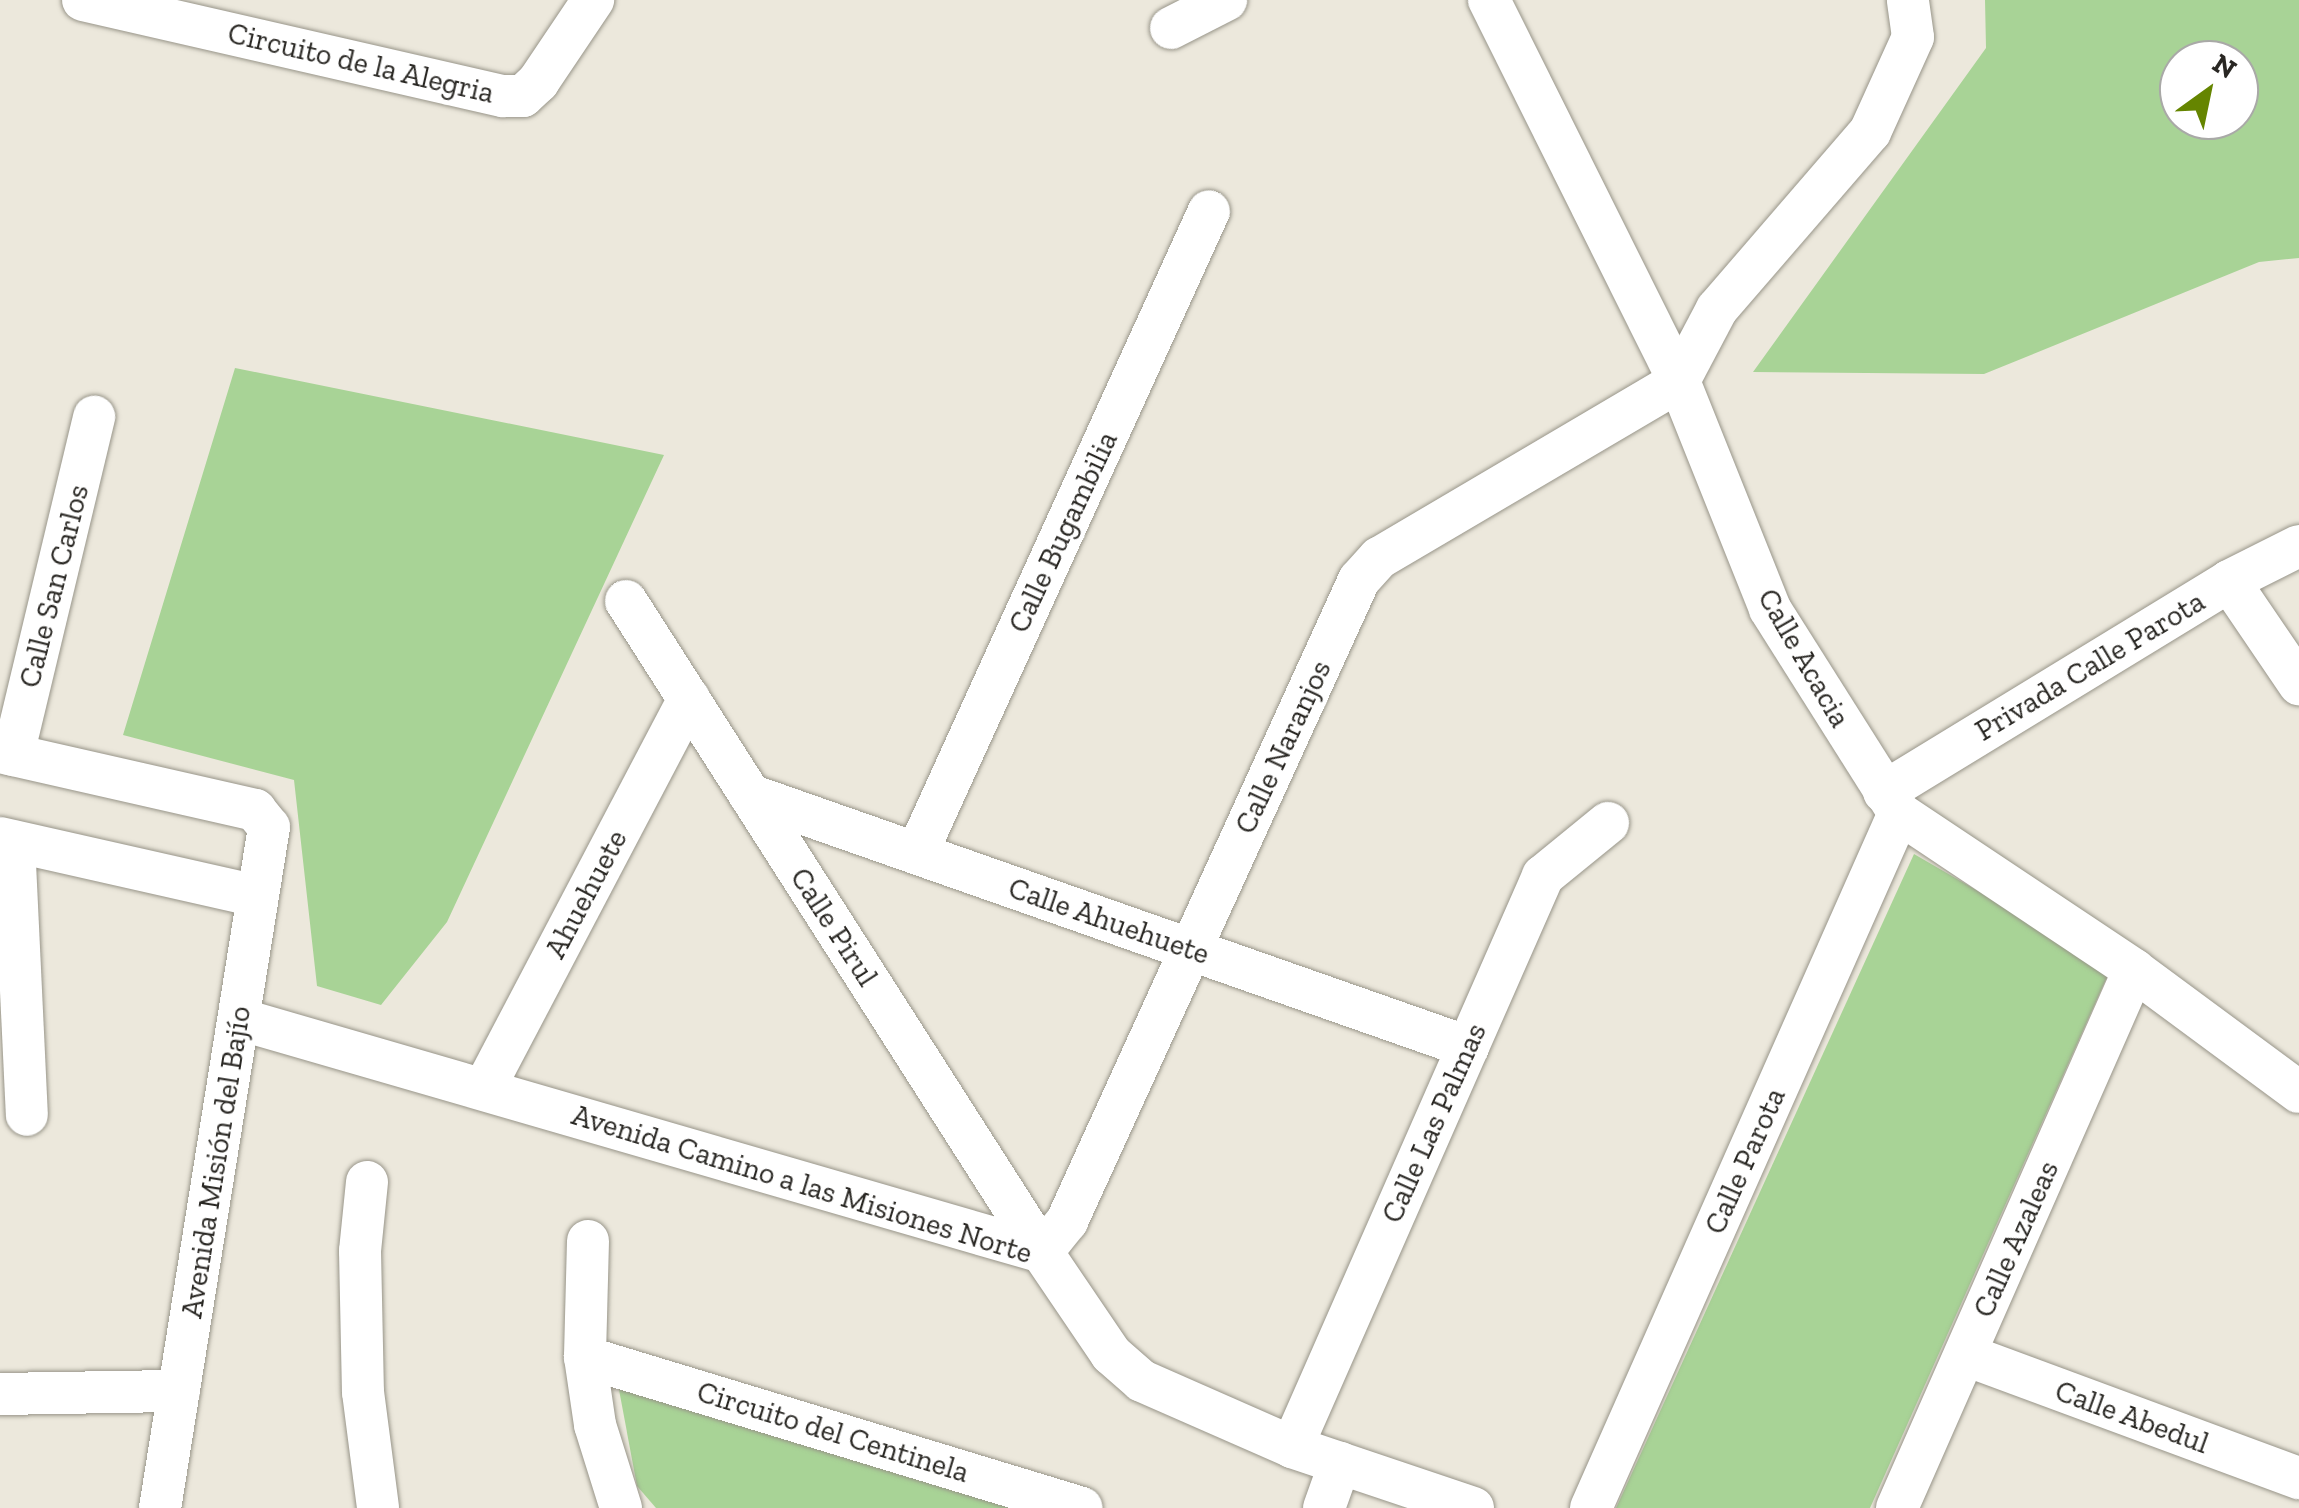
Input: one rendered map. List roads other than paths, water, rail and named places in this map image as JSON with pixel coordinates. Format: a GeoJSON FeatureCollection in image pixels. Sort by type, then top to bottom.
{"type":"FeatureCollection","features":[{"type":"Feature","properties":{"kind":"street","name":"Circuito de la Alegria"},"geometry":{"type":"LineString","coordinates":[[82,0],[503,96],[523,96],[538,82],[593,0]]}},
{"type":"Feature","properties":{"kind":"street"},"geometry":{"type":"LineString","coordinates":[[1171,28],[1226,0]]}},
{"type":"Feature","properties":{"kind":"street","name":"Calle Acacia"},"geometry":{"type":"LineString","coordinates":[[1489,0],[1678,381],[1770,609],[1891,802],[2134,970],[2299,1092]]}},
{"type":"Feature","properties":{"kind":"street"},"geometry":{"type":"LineString","coordinates":[[1678,381],[1717,310],[1870,132],[1913,37],[1908,0]]}},
{"type":"Feature","properties":{"kind":"street","name":"Calle Bugambilia"},"geometry":{"type":"LineString","coordinates":[[916,853],[1209,211]]}},
{"type":"Feature","properties":{"kind":"street","name":"Calle Naranjos"},"geometry":{"type":"LineString","coordinates":[[1042,1252],[1067,1221],[1360,580],[1379,558],[1678,381]]}},
{"type":"Feature","properties":{"kind":"street","name":"Calle San Carlos"},"geometry":{"type":"LineString","coordinates":[[7,754],[94,418]]}},
{"type":"Feature","properties":{"kind":"street","name":"Privada Calle Parota"},"geometry":{"type":"LineString","coordinates":[[1891,802],[2230,581],[2299,546]]}},
{"type":"Feature","properties":{"kind":"street"},"geometry":{"type":"LineString","coordinates":[[2230,581],[2299,684]]}},
{"type":"Feature","properties":{"kind":"street","name":"Calle Pirul"},"geometry":{"type":"LineString","coordinates":[[626,601],[1042,1252]]}},
{"type":"Feature","properties":{"kind":"street","name":"Ahuehuete"},"geometry":{"type":"LineString","coordinates":[[484,1090],[689,699]]}},
{"type":"Feature","properties":{"kind":"street","name":"Avenida Misión del Bajío"},"geometry":{"type":"LineString","coordinates":[[7,754],[266,816],[258,896],[160,1508]]}},
{"type":"Feature","properties":{"kind":"street","name":"Calle Ahuehuete"},"geometry":{"type":"LineString","coordinates":[[750,795],[1468,1047]]}},
{"type":"Feature","properties":{"kind":"street","name":"Calle Parota"},"geometry":{"type":"LineString","coordinates":[[1591,1508],[1891,802]]}},
{"type":"Feature","properties":{"kind":"street","name":"Calle Las Palmas"},"geometry":{"type":"LineString","coordinates":[[1292,1447],[1543,876],[1608,823]]}},
{"type":"Feature","properties":{"kind":"street"},"geometry":{"type":"LineString","coordinates":[[27,1115],[7,840],[258,896]]}},
{"type":"Feature","properties":{"kind":"street","name":"Calle Azaleas"},"geometry":{"type":"LineString","coordinates":[[1897,1508],[2134,970]]}},
{"type":"Feature","properties":{"kind":"street","name":"Avenida Camino a las Misiones Norte"},"geometry":{"type":"LineString","coordinates":[[239,1019],[1042,1252],[1111,1354],[1142,1381],[1292,1447],[1474,1508]]}},
{"type":"Feature","properties":{"kind":"street"},"geometry":{"type":"LineString","coordinates":[[367,1182],[360,1251],[363,1392],[378,1508]]}},
{"type":"Feature","properties":{"kind":"street"},"geometry":{"type":"LineString","coordinates":[[588,1241],[585,1357],[614,1506]]}},
{"type":"Feature","properties":{"kind":"street","name":"Calle Abedul"},"geometry":{"type":"LineString","coordinates":[[1966,1355],[2299,1478]]}},
{"type":"Feature","properties":{"kind":"street","name":"Circuito del Centinela"},"geometry":{"type":"LineString","coordinates":[[585,1357],[1082,1508]]}},
{"type":"Feature","properties":{"kind":"street"},"geometry":{"type":"LineString","coordinates":[[0,1394],[179,1392]]}},
{"type":"Feature","properties":{"kind":"street"},"geometry":{"type":"LineString","coordinates":[[1324,1508],[1340,1463]]}}]}
